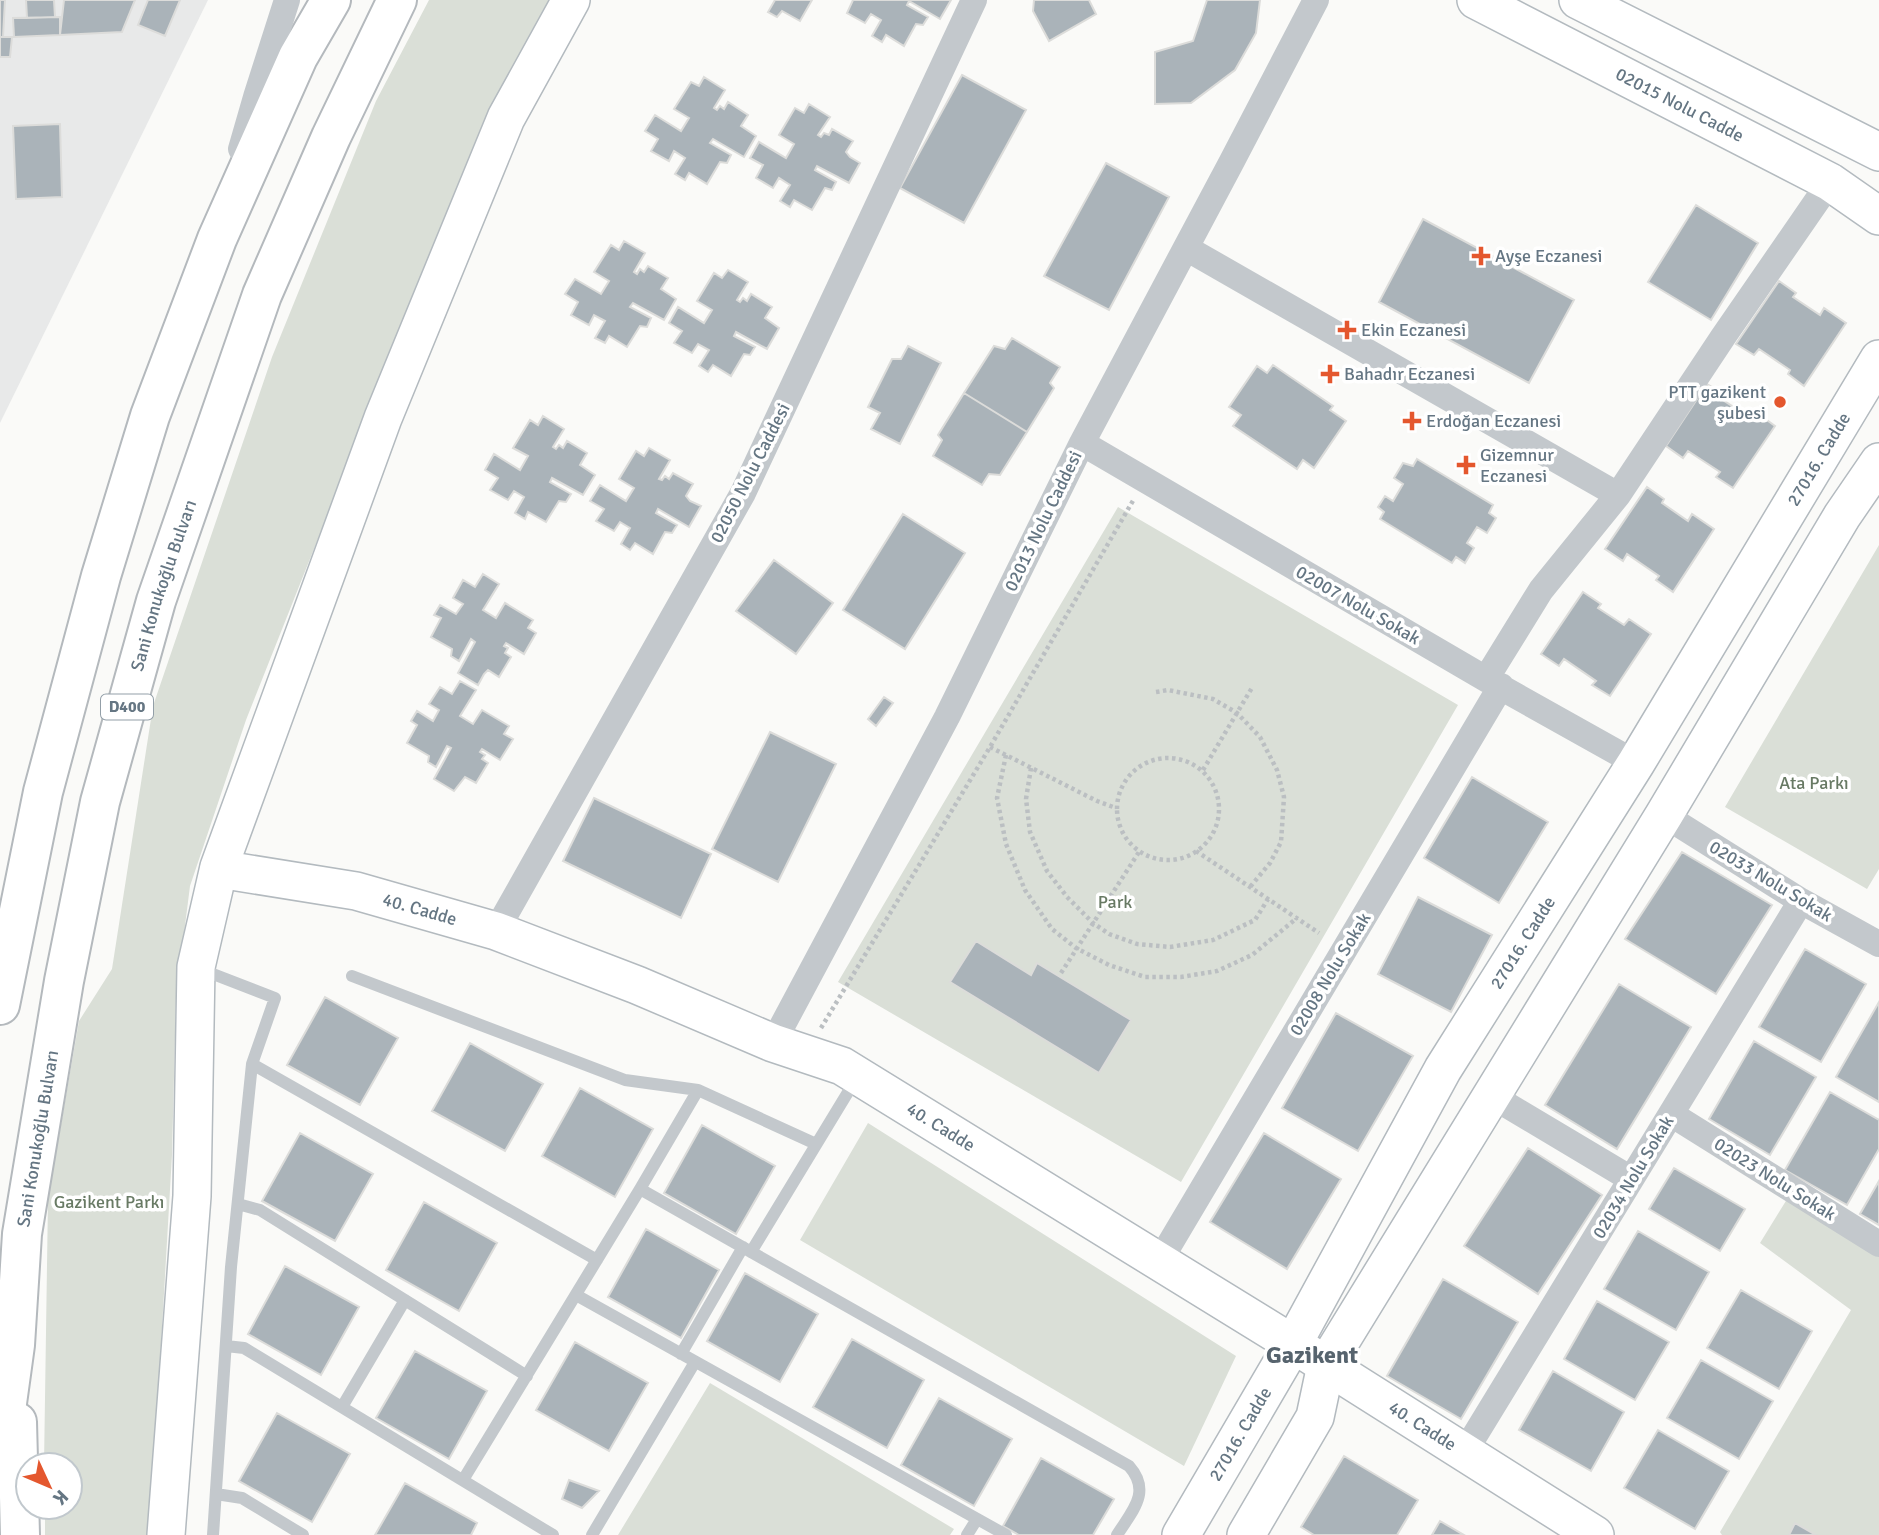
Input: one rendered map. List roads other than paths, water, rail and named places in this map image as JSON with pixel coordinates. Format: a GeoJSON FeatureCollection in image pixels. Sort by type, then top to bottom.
{"type":"FeatureCollection","features":[{"type":"Feature","properties":{"kind":"highway"},"geometry":{"type":"LineString","coordinates":[[298,57],[317,0]]}},
{"type":"Feature","properties":{"kind":"highway"},"geometry":{"type":"LineString","coordinates":[[0,1005],[43,792],[101,576],[150,416],[216,239],[298,57],[331,0]]}},
{"type":"Feature","properties":{"kind":"highway","name":"Sani Konukoğlu Bulvarı"},"geometry":{"type":"LineString","coordinates":[[0,1454],[15,1345],[22,1234],[64,981],[100,802],[153,614],[262,295],[331,137],[397,0]]}},
{"type":"Feature","properties":{"kind":"highway"},"geometry":{"type":"LineString","coordinates":[[15,1345],[20,1535]]}},
{"type":"Feature","properties":{"kind":"street"},"geometry":{"type":"LineString","coordinates":[[216,239],[287,0]]}},
{"type":"Feature","properties":{"kind":"street"},"geometry":{"type":"LineString","coordinates":[[166,1535],[192,1196],[196,968],[219,869],[383,418],[506,118],[571,0]]}},
{"type":"Feature","properties":{"kind":"street","name":"02050 Nolu Caddesi"},"geometry":{"type":"LineString","coordinates":[[496,931],[743,493],[974,0]]}},
{"type":"Feature","properties":{"kind":"street","name":"02013 Nolu Caddesi"},"geometry":{"type":"LineString","coordinates":[[790,1048],[947,717],[1082,443],[1316,0]]}},
{"type":"Feature","properties":{"kind":"street","name":"02015 Nolu Cadde"},"geometry":{"type":"LineString","coordinates":[[1476,0],[1830,182],[1879,216]]}},
{"type":"Feature","properties":{"kind":"street"},"geometry":{"type":"LineString","coordinates":[[1578,0],[1879,152]]}},
{"type":"Feature","properties":{"kind":"street","name":"02008 Nolu Sokak"},"geometry":{"type":"LineString","coordinates":[[1159,1262],[1493,683],[1541,590],[1618,495],[1830,182]]}},
{"type":"Feature","properties":{"kind":"street"},"geometry":{"type":"LineString","coordinates":[[1186,248],[1618,495]]}},
{"type":"Feature","properties":{"kind":"street","name":"27016. Cadde"},"geometry":{"type":"LineString","coordinates":[[1181,1535],[1293,1344],[1443,1069],[1636,764],[1879,359]]}},
{"type":"Feature","properties":{"kind":"street","name":"02007 Nolu Sokak"},"geometry":{"type":"LineString","coordinates":[[1082,443],[1636,764]]}},
{"type":"Feature","properties":{"kind":"street"},"geometry":{"type":"LineString","coordinates":[[1246,1535],[1315,1417],[1326,1365],[1664,815],[1842,516],[1879,462]]}},
{"type":"Feature","properties":{"kind":"street","name":"02033 Nolu Sokak"},"geometry":{"type":"LineString","coordinates":[[1664,815],[1801,901],[1876,935]]}},
{"type":"Feature","properties":{"kind":"street","name":"40. Cadde"},"geometry":{"type":"LineString","coordinates":[[219,869],[356,891],[496,931],[638,985],[790,1048],[842,1066],[1293,1344],[1595,1535]]}},
{"type":"Feature","properties":{"kind":"street","name":"02034 Nolu Sokak"},"geometry":{"type":"LineString","coordinates":[[1465,1453],[1801,901]]}},
{"type":"Feature","properties":{"kind":"street"},"geometry":{"type":"LineString","coordinates":[[1492,1096],[1632,1179]]}},
{"type":"Feature","properties":{"kind":"street","name":"02023 Nolu Sokak"},"geometry":{"type":"LineString","coordinates":[[1671,1114],[1879,1244]]}},
{"type":"Feature","properties":{"kind":"lane"},"geometry":{"type":"LineString","coordinates":[[196,968],[275,998],[252,1064],[231,1267],[213,1535]]}},
{"type":"Feature","properties":{"kind":"lane"},"geometry":{"type":"LineString","coordinates":[[352,976],[625,1080],[698,1090],[816,1144]]}},
{"type":"Feature","properties":{"kind":"lane"},"geometry":{"type":"LineString","coordinates":[[252,1064],[597,1260]]}},
{"type":"Feature","properties":{"kind":"lane"},"geometry":{"type":"LineString","coordinates":[[681,1354],[858,1076]]}},
{"type":"Feature","properties":{"kind":"lane"},"geometry":{"type":"LineString","coordinates":[[463,1480],[698,1090]]}},
{"type":"Feature","properties":{"kind":"lane"},"geometry":{"type":"LineString","coordinates":[[640,1189],[1129,1466],[1139,1483],[1139,1499],[1117,1535]]}},
{"type":"Feature","properties":{"kind":"lane"},"geometry":{"type":"LineString","coordinates":[[238,1204],[260,1210],[527,1376]]}},
{"type":"Feature","properties":{"kind":"lane"},"geometry":{"type":"LineString","coordinates":[[576,1295],[1006,1535]]}},
{"type":"Feature","properties":{"kind":"lane"},"geometry":{"type":"LineString","coordinates":[[342,1407],[405,1300]]}},
{"type":"Feature","properties":{"kind":"lane"},"geometry":{"type":"LineString","coordinates":[[226,1346],[244,1348],[553,1535]]}},
{"type":"Feature","properties":{"kind":"lane"},"geometry":{"type":"LineString","coordinates":[[592,1535],[695,1362]]}},
{"type":"Feature","properties":{"kind":"lane"},"geometry":{"type":"LineString","coordinates":[[216,1494],[242,1498],[303,1535]]}},
{"type":"Feature","properties":{"kind":"lane"},"geometry":{"type":"LineString","coordinates":[[967,1535],[977,1519]]}},
{"type":"Feature","properties":{"kind":"place","name":"Ayşe Eczanesi"},"geometry":{"type":"Point","coordinates":[1481,256]}},
{"type":"Feature","properties":{"kind":"place","name":"Ekin Eczanesi"},"geometry":{"type":"Point","coordinates":[1347,330]}},
{"type":"Feature","properties":{"kind":"place","name":"Bahadır Eczanesi"},"geometry":{"type":"Point","coordinates":[1330,374]}},
{"type":"Feature","properties":{"kind":"place","name":"PTT gazikent şubesi"},"geometry":{"type":"Point","coordinates":[1780,402]}},
{"type":"Feature","properties":{"kind":"place","name":"Erdoğan Eczanesi"},"geometry":{"type":"Point","coordinates":[1412,421]}},
{"type":"Feature","properties":{"kind":"place","name":"Gizemnur Eczanesi"},"geometry":{"type":"Point","coordinates":[1466,465]}},
{"type":"Feature","properties":{"kind":"district","name":"Gazikent"},"geometry":{"type":"Point","coordinates":[1312,1355]}},
{"type":"Feature","properties":{"kind":"park label","name":"Ata Parkı"},"geometry":{"type":"Point","coordinates":[1814,783]}},
{"type":"Feature","properties":{"kind":"park label","name":"Park"},"geometry":{"type":"Point","coordinates":[1115,902]}},
{"type":"Feature","properties":{"kind":"park label","name":"Gazikent Parkı"},"geometry":{"type":"Point","coordinates":[109,1202]}}]}
